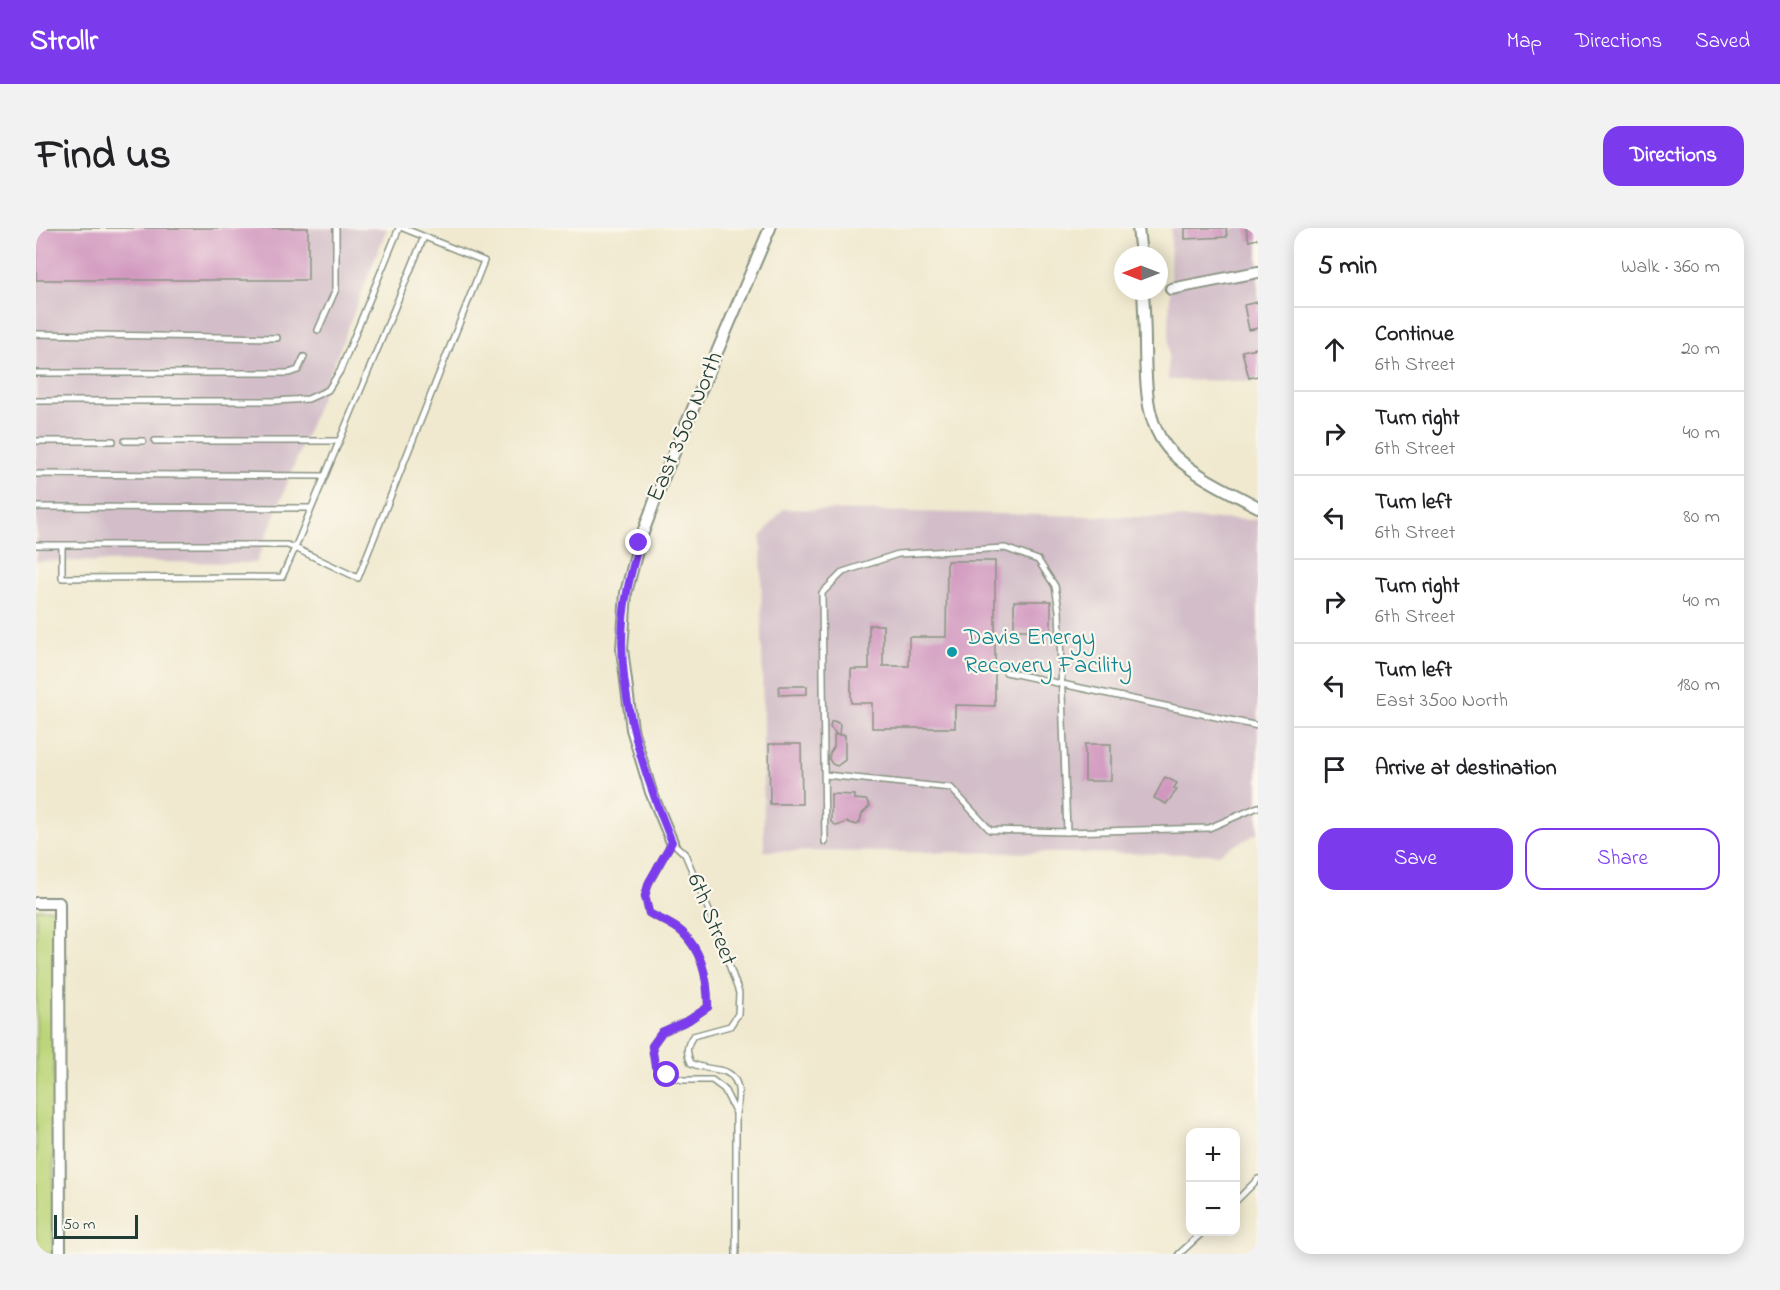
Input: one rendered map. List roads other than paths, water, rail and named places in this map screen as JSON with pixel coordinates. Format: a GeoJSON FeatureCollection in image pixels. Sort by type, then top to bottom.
{"type":"FeatureCollection","features":[{"type":"Feature","properties":{"kind":"street","name":"East 3500 North"},"geometry":{"type":"LineString","coordinates":[[672,842],[651,792],[632,729],[622,649],[626,593],[639,543],[665,474],[770,228]]}},
{"type":"Feature","properties":{"kind":"street"},"geometry":{"type":"LineString","coordinates":[[1138,228],[1140,246]]}},
{"type":"Feature","properties":{"kind":"street"},"geometry":{"type":"LineString","coordinates":[[1171,289],[1258,272]]}},
{"type":"Feature","properties":{"kind":"street"},"geometry":{"type":"LineString","coordinates":[[1143,300],[1146,391],[1152,420],[1162,441],[1175,456],[1193,470],[1258,507]]}},
{"type":"Feature","properties":{"kind":"street"},"geometry":{"type":"LineString","coordinates":[[36,903],[59,903],[60,1254]]}},
{"type":"Feature","properties":{"kind":"lane"},"geometry":{"type":"LineString","coordinates":[[318,330],[336,289],[336,228]]}},
{"type":"Feature","properties":{"kind":"lane"},"geometry":{"type":"LineString","coordinates":[[36,400],[276,401],[308,399],[328,390],[340,371],[401,228],[484,261],[358,578],[287,545],[36,545]]}},
{"type":"Feature","properties":{"kind":"lane"},"geometry":{"type":"LineString","coordinates":[[62,545],[62,578],[282,578],[424,237]]}},
{"type":"Feature","properties":{"kind":"lane"},"geometry":{"type":"LineString","coordinates":[[36,334],[277,338]]}},
{"type":"Feature","properties":{"kind":"lane"},"geometry":{"type":"LineString","coordinates":[[36,373],[289,373],[298,370],[304,357]]}},
{"type":"Feature","properties":{"kind":"lane"},"geometry":{"type":"LineString","coordinates":[[36,441],[112,441]]}},
{"type":"Feature","properties":{"kind":"lane"},"geometry":{"type":"LineString","coordinates":[[125,441],[144,441]]}},
{"type":"Feature","properties":{"kind":"lane"},"geometry":{"type":"LineString","coordinates":[[155,441],[339,441]]}},
{"type":"Feature","properties":{"kind":"lane"},"geometry":{"type":"LineString","coordinates":[[36,474],[324,476]]}},
{"type":"Feature","properties":{"kind":"lane"},"geometry":{"type":"LineString","coordinates":[[36,507],[311,508]]}},
{"type":"Feature","properties":{"kind":"lane"},"geometry":{"type":"LineString","coordinates":[[825,842],[822,593],[843,572],[898,554],[1005,548],[1038,560],[1055,586],[1059,610],[1067,832]]}},
{"type":"Feature","properties":{"kind":"lane"},"geometry":{"type":"LineString","coordinates":[[1006,672],[1258,726]]}},
{"type":"Feature","properties":{"kind":"lane"},"geometry":{"type":"LineString","coordinates":[[825,776],[951,788],[990,830],[1067,832],[1209,828],[1258,807]]}},
{"type":"Feature","properties":{"kind":"lane","name":"6th Street"},"geometry":{"type":"LineString","coordinates":[[736,1113],[724,1089],[712,1080],[683,1080],[667,1075],[655,1066],[652,1046],[662,1032],[689,1020],[708,1007],[708,985],[696,949],[681,932],[649,913],[645,896],[649,882],[672,842],[685,854],[717,930],[739,993],[738,1014],[730,1026],[693,1036],[687,1045],[687,1054],[691,1064],[702,1069],[722,1070],[736,1081],[740,1096],[736,1113],[736,1254]]}},
{"type":"Feature","properties":{"kind":"lane"},"geometry":{"type":"LineString","coordinates":[[1240,1197],[1258,1179]]}},
{"type":"Feature","properties":{"kind":"lane"},"geometry":{"type":"LineString","coordinates":[[1179,1254],[1199,1236]]}},
{"type":"Feature","properties":{"kind":"place","name":"Davis Energy Recovery Facility"},"geometry":{"type":"Point","coordinates":[952,652]}}]}
